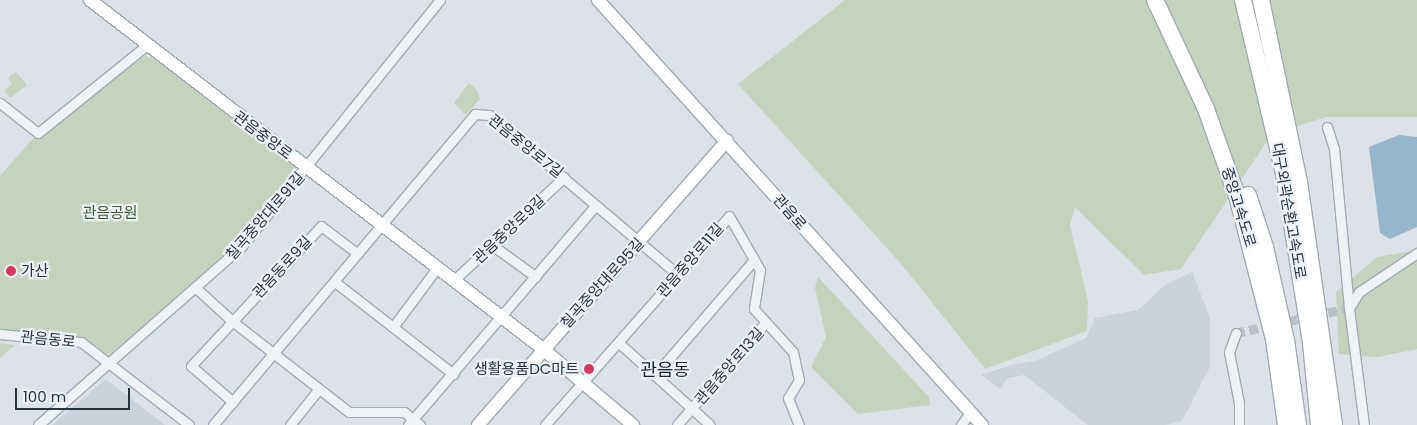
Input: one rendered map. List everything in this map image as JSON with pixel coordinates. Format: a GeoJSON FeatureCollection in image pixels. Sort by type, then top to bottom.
{"type":"FeatureCollection","features":[{"type":"Feature","properties":{"kind":"highway","name":"중앙고속도로"},"geometry":{"type":"LineString","coordinates":[[1155,0],[1206,109],[1238,199],[1274,339],[1286,425]]}},
{"type":"Feature","properties":{"kind":"highway","name":"중앙고속도로"},"geometry":{"type":"LineString","coordinates":[[1168,0],[1212,95],[1265,247],[1286,340],[1298,425]]}},
{"type":"Feature","properties":{"kind":"highway","name":"대구외곽순환고속도로"},"geometry":{"type":"LineString","coordinates":[[1243,0],[1284,174],[1311,343],[1318,425]]}},
{"type":"Feature","properties":{"kind":"highway","name":"대구외곽순환고속도로"},"geometry":{"type":"LineString","coordinates":[[1261,0],[1299,182],[1334,425]]}},
{"type":"Feature","properties":{"kind":"main road","name":"관음중앙로"},"geometry":{"type":"LineString","coordinates":[[90,0],[543,349],[633,425]]}},
{"type":"Feature","properties":{"kind":"main road","name":"관음로"},"geometry":{"type":"LineString","coordinates":[[598,0],[982,425]]}},
{"type":"Feature","properties":{"kind":"main road","name":"칠곡중앙대로95길"},"geometry":{"type":"LineString","coordinates":[[478,425],[727,142]]}},
{"type":"Feature","properties":{"kind":"street","name":"칠곡중앙대로91길"},"geometry":{"type":"LineString","coordinates":[[38,425],[242,246],[307,168],[440,0]]}},
{"type":"Feature","properties":{"kind":"street"},"geometry":{"type":"LineString","coordinates":[[0,103],[38,133],[147,45]]}},
{"type":"Feature","properties":{"kind":"street","name":"관음중앙로7길"},"geometry":{"type":"LineString","coordinates":[[382,225],[475,114],[489,115],[677,274]]}},
{"type":"Feature","properties":{"kind":"street"},"geometry":{"type":"LineString","coordinates":[[1327,127],[1336,166],[1349,308],[1364,425]]}},
{"type":"Feature","properties":{"kind":"street","name":"관음중앙로9길"},"geometry":{"type":"LineString","coordinates":[[454,281],[564,177]]}},
{"type":"Feature","properties":{"kind":"street"},"geometry":{"type":"LineString","coordinates":[[196,288],[232,321],[318,390],[349,412],[404,412],[414,423],[596,205]]}},
{"type":"Feature","properties":{"kind":"street","name":"관음중앙로11길"},"geometry":{"type":"LineString","coordinates":[[550,423],[728,216],[760,270],[760,284],[754,309],[793,352],[799,372],[799,380],[788,398],[799,425]]}},
{"type":"Feature","properties":{"kind":"street"},"geometry":{"type":"LineString","coordinates":[[214,425],[382,225]]}},
{"type":"Feature","properties":{"kind":"street","name":"관음동로9길"},"geometry":{"type":"LineString","coordinates":[[232,402],[191,366],[321,226],[358,254]]}},
{"type":"Feature","properties":{"kind":"street"},"geometry":{"type":"LineString","coordinates":[[492,245],[536,277]]}},
{"type":"Feature","properties":{"kind":"street"},"geometry":{"type":"LineString","coordinates":[[1349,308],[1359,292],[1417,253]]}},
{"type":"Feature","properties":{"kind":"street"},"geometry":{"type":"LineString","coordinates":[[655,375],[754,260]]}},
{"type":"Feature","properties":{"kind":"street"},"geometry":{"type":"LineString","coordinates":[[392,326],[437,268]]}},
{"type":"Feature","properties":{"kind":"street"},"geometry":{"type":"LineString","coordinates":[[335,282],[453,374]]}},
{"type":"Feature","properties":{"kind":"street","name":"관음중앙로13길"},"geometry":{"type":"LineString","coordinates":[[677,425],[766,322]]}},
{"type":"Feature","properties":{"kind":"street"},"geometry":{"type":"LineString","coordinates":[[1236,333],[1230,352],[1239,403],[1239,425]]}},
{"type":"Feature","properties":{"kind":"street","name":"관음동로"},"geometry":{"type":"LineString","coordinates":[[0,334],[81,342],[189,425]]}},
{"type":"Feature","properties":{"kind":"street"},"geometry":{"type":"LineString","coordinates":[[618,342],[691,410]]}},
{"type":"Feature","properties":{"kind":"street"},"geometry":{"type":"LineString","coordinates":[[290,425],[318,390]]}},
{"type":"Feature","properties":{"kind":"street","name":"관음중앙로13길"},"geometry":{"type":"LineString","coordinates":[[691,410],[710,425]]}},
{"type":"Feature","properties":{"kind":"street"},"geometry":{"type":"LineString","coordinates":[[961,425],[971,412]]}},
{"type":"Feature","properties":{"kind":"shaded area"},"geometry":{"type":"Polygon","coordinates":[[[1192,272],[1210,318],[1210,367],[1182,421],[1166,425],[1088,425],[1024,375],[1008,378],[1000,389],[981,375],[1011,365],[1035,361],[1086,338],[1095,318],[1138,310],[1165,285],[1192,272]]]}},
{"type":"Feature","properties":{"kind":"shaded area"},"geometry":{"type":"Polygon","coordinates":[[[106,379],[165,425],[52,425],[106,379]]]}},
{"type":"Feature","properties":{"kind":"green space"},"geometry":{"type":"Polygon","coordinates":[[[845,0],[1417,0],[1417,117],[1326,117],[1272,134],[1181,269],[1144,275],[1075,207],[1070,225],[1088,301],[1087,331],[985,369],[903,266],[738,84],[845,0]]]}},
{"type":"Feature","properties":{"kind":"green space","name":"관음공원"},"geometry":{"type":"Polygon","coordinates":[[[145,56],[154,58],[296,166],[296,176],[237,243],[112,354],[105,354],[81,339],[0,329],[0,176],[38,133],[145,56]]]}},
{"type":"Feature","properties":{"kind":"green space"},"geometry":{"type":"Polygon","coordinates":[[[16,72],[27,85],[10,98],[4,91],[12,84],[8,78],[16,72]]]}},
{"type":"Feature","properties":{"kind":"green space"},"geometry":{"type":"Polygon","coordinates":[[[469,83],[476,89],[480,99],[466,115],[454,103],[469,83]]]}},
{"type":"Feature","properties":{"kind":"green space"},"geometry":{"type":"Polygon","coordinates":[[[1417,250],[1417,349],[1378,357],[1339,354],[1336,292],[1377,257],[1417,250]]]}},
{"type":"Feature","properties":{"kind":"green space"},"geometry":{"type":"Polygon","coordinates":[[[818,277],[929,397],[930,405],[858,414],[811,367],[826,337],[815,288],[818,277]]]}},
{"type":"Feature","properties":{"kind":"green space"},"geometry":{"type":"Polygon","coordinates":[[[0,343],[15,345],[0,358],[0,343]]]}},
{"type":"Feature","properties":{"kind":"water"},"geometry":{"type":"Polygon","coordinates":[[[1399,135],[1417,137],[1417,227],[1390,239],[1380,233],[1369,147],[1399,135]]]}},
{"type":"Feature","properties":{"kind":"tunnel"},"geometry":{"type":"LineString","coordinates":[[1236,333],[1349,308]]}},
{"type":"Feature","properties":{"kind":"place","name":"가산"},"geometry":{"type":"Point","coordinates":[11,271]}},
{"type":"Feature","properties":{"kind":"place","name":"생활용품DC마트"},"geometry":{"type":"Point","coordinates":[589,369]}},
{"type":"Feature","properties":{"kind":"district","name":"관음동"},"geometry":{"type":"Point","coordinates":[665,370]}}]}
